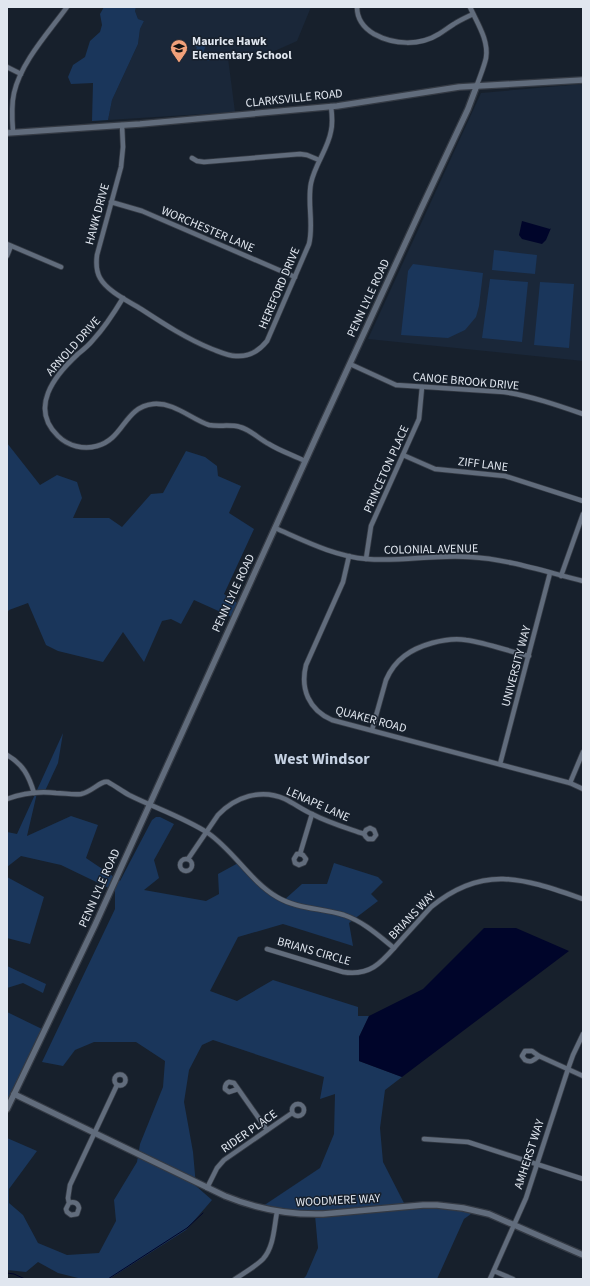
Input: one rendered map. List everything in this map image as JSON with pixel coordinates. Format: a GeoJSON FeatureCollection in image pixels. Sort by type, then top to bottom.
{"type":"FeatureCollection","features":[{"type":"Feature","properties":{"kind":"street"},"geometry":{"type":"LineString","coordinates":[[10,133],[12,105],[15,89],[21,74],[26,63],[67,7]]}},
{"type":"Feature","properties":{"kind":"street"},"geometry":{"type":"LineString","coordinates":[[357,7],[360,20],[366,29],[385,39],[400,43],[416,42],[433,38],[454,24],[473,14]]}},
{"type":"Feature","properties":{"kind":"street"},"geometry":{"type":"LineString","coordinates":[[470,7],[484,38],[486,50],[484,64],[477,85]]}},
{"type":"Feature","properties":{"kind":"street"},"geometry":{"type":"LineString","coordinates":[[7,67],[21,74]]}},
{"type":"Feature","properties":{"kind":"street","name":"CLARKSVILLE ROAD"},"geometry":{"type":"LineString","coordinates":[[10,133],[122,125],[331,106],[439,89],[477,85],[583,80]]}},
{"type":"Feature","properties":{"kind":"street","name":"PENN LYLE ROAD"},"geometry":{"type":"LineString","coordinates":[[7,1109],[95,925],[305,461],[468,109],[477,85]]}},
{"type":"Feature","properties":{"kind":"street","name":"HEREFORD DRIVE"},"geometry":{"type":"LineString","coordinates":[[123,298],[189,339],[230,355],[241,356],[253,353],[263,346],[267,341],[309,244],[311,228],[310,192],[313,175],[331,130],[331,106]]}},
{"type":"Feature","properties":{"kind":"street","name":"HAWK DRIVE"},"geometry":{"type":"LineString","coordinates":[[122,125],[122,157],[97,255],[96,268],[100,279],[104,284],[123,298]]}},
{"type":"Feature","properties":{"kind":"street"},"geometry":{"type":"LineString","coordinates":[[192,158],[197,161],[204,162],[300,154],[319,160]]}},
{"type":"Feature","properties":{"kind":"street","name":"WORCHESTER LANE"},"geometry":{"type":"LineString","coordinates":[[111,202],[142,211],[295,277]]}},
{"type":"Feature","properties":{"kind":"street"},"geometry":{"type":"LineString","coordinates":[[7,256],[9,245],[61,267]]}},
{"type":"Feature","properties":{"kind":"street","name":"ARNOLD DRIVE"},"geometry":{"type":"LineString","coordinates":[[123,298],[107,324],[59,374],[48,392],[45,405],[46,417],[52,429],[60,438],[77,447],[84,448],[98,446],[110,441],[128,418],[137,410],[149,405],[162,404],[209,425],[229,425],[241,427],[268,444],[305,461]]}},
{"type":"Feature","properties":{"kind":"street","name":"CANOE BROOK DRIVE"},"geometry":{"type":"LineString","coordinates":[[350,364],[389,383],[518,394],[583,414]]}},
{"type":"Feature","properties":{"kind":"street","name":"PRINCETON PLACE"},"geometry":{"type":"LineString","coordinates":[[366,559],[371,526],[419,418],[422,387]]}},
{"type":"Feature","properties":{"kind":"street","name":"ZIFF LANE"},"geometry":{"type":"LineString","coordinates":[[403,455],[435,469],[505,476],[583,501]]}},
{"type":"Feature","properties":{"kind":"street"},"geometry":{"type":"LineString","coordinates":[[561,576],[583,514]]}},
{"type":"Feature","properties":{"kind":"street"},"geometry":{"type":"LineString","coordinates":[[275,528],[312,545],[349,556]]}},
{"type":"Feature","properties":{"kind":"street","name":"COLONIAL AVENUE"},"geometry":{"type":"LineString","coordinates":[[349,556],[366,559],[470,556],[499,560],[583,582]]}},
{"type":"Feature","properties":{"kind":"street","name":"QUAKER ROAD"},"geometry":{"type":"LineString","coordinates":[[349,556],[343,582],[304,672],[304,686],[311,704],[332,720],[500,764],[583,788]]}},
{"type":"Feature","properties":{"kind":"street","name":"UNIVERSITY WAY"},"geometry":{"type":"LineString","coordinates":[[500,764],[550,573]]}},
{"type":"Feature","properties":{"kind":"street"},"geometry":{"type":"LineString","coordinates":[[372,730],[386,680],[398,660],[411,650],[441,640],[458,639],[476,642],[529,656]]}},
{"type":"Feature","properties":{"kind":"street"},"geometry":{"type":"LineString","coordinates":[[570,783],[583,752]]}},
{"type":"Feature","properties":{"kind":"street"},"geometry":{"type":"LineString","coordinates":[[7,755],[13,758],[24,768],[30,779],[34,793]]}},
{"type":"Feature","properties":{"kind":"street"},"geometry":{"type":"LineString","coordinates":[[7,799],[23,794],[34,793],[84,793],[91,791],[105,781],[108,782],[128,795],[190,823],[206,832],[224,846],[260,884],[276,896],[294,904],[351,918],[368,927],[394,948]]}},
{"type":"Feature","properties":{"kind":"street","name":"LENAPE LANE"},"geometry":{"type":"LineString","coordinates":[[188,860],[218,815],[235,801],[249,796],[263,794],[278,797],[328,822],[364,834]]}},
{"type":"Feature","properties":{"kind":"street"},"geometry":{"type":"LineString","coordinates":[[300,854],[312,814]]}},
{"type":"Feature","properties":{"kind":"street","name":"BRIANS WAY"},"geometry":{"type":"LineString","coordinates":[[394,948],[439,900],[456,889],[476,882],[494,879],[516,879],[583,899]]}},
{"type":"Feature","properties":{"kind":"street","name":"BRIANS CIRCLE"},"geometry":{"type":"LineString","coordinates":[[267,949],[343,972],[355,973],[375,967],[385,959],[394,948]]}},
{"type":"Feature","properties":{"kind":"street","name":"AMHERST WAY"},"geometry":{"type":"LineString","coordinates":[[490,1279],[526,1198],[568,1069],[583,1034]]}},
{"type":"Feature","properties":{"kind":"street"},"geometry":{"type":"LineString","coordinates":[[539,1056],[583,1076]]}},
{"type":"Feature","properties":{"kind":"street"},"geometry":{"type":"LineString","coordinates":[[70,1203],[68,1191],[72,1179],[117,1085]]}},
{"type":"Feature","properties":{"kind":"street"},"geometry":{"type":"LineString","coordinates":[[238,1089],[267,1130]]}},
{"type":"Feature","properties":{"kind":"street","name":"WOODMERE WAY"},"geometry":{"type":"LineString","coordinates":[[14,1094],[207,1188],[240,1202],[277,1212],[301,1214],[323,1214],[423,1205],[437,1205],[476,1210],[489,1214],[583,1255]]}},
{"type":"Feature","properties":{"kind":"street","name":"RIDER PLACE"},"geometry":{"type":"LineString","coordinates":[[207,1188],[217,1168],[224,1160],[292,1113]]}},
{"type":"Feature","properties":{"kind":"street"},"geometry":{"type":"LineString","coordinates":[[424,1139],[468,1142],[583,1179]]}},
{"type":"Feature","properties":{"kind":"street"},"geometry":{"type":"LineString","coordinates":[[235,1279],[258,1263],[266,1255],[271,1245],[277,1212]]}},
{"type":"Feature","properties":{"kind":"street"},"geometry":{"type":"LineString","coordinates":[[494,1271],[513,1279]]}},
{"type":"Feature","properties":{"kind":"shaded area"},"geometry":{"type":"Polygon","coordinates":[[[104,7],[136,7],[135,11],[138,19],[144,21],[140,29],[138,44],[112,100],[108,120],[92,121],[93,83],[71,84],[68,77],[73,65],[85,57],[90,41],[100,32],[102,25],[100,14],[104,7]]]}},
{"type":"Feature","properties":{"kind":"shaded area","name":"Maurice Hawk Elementary School"},"geometry":{"type":"Polygon","coordinates":[[[136,7],[311,7],[297,41],[268,54],[228,58],[235,112],[108,120],[112,100],[138,44],[140,29],[144,21],[138,19],[135,11],[136,7]]]}},
{"type":"Feature","properties":{"kind":"shaded area"},"geometry":{"type":"Polygon","coordinates":[[[199,42],[206,45],[203,53],[209,55],[211,58],[209,61],[196,55],[198,51],[196,50],[197,47],[194,46],[195,43],[198,44],[199,42]]]}},
{"type":"Feature","properties":{"kind":"shaded area"},"geometry":{"type":"Polygon","coordinates":[[[583,84],[583,361],[368,339],[481,93],[583,84]]]}},
{"type":"Feature","properties":{"kind":"shaded area"},"geometry":{"type":"Polygon","coordinates":[[[522,221],[550,229],[551,228],[546,240],[542,244],[522,239],[519,235],[522,221]]]}},
{"type":"Feature","properties":{"kind":"shaded area"},"geometry":{"type":"Polygon","coordinates":[[[494,250],[537,255],[535,274],[492,270],[494,250]]]}},
{"type":"Feature","properties":{"kind":"shaded area"},"geometry":{"type":"Polygon","coordinates":[[[413,264],[483,273],[479,306],[476,317],[465,330],[448,338],[401,335],[408,271],[413,264]]]}},
{"type":"Feature","properties":{"kind":"shaded area"},"geometry":{"type":"Polygon","coordinates":[[[490,279],[528,282],[522,342],[482,338],[490,279]]]}},
{"type":"Feature","properties":{"kind":"shaded area"},"geometry":{"type":"Polygon","coordinates":[[[540,282],[574,284],[569,348],[534,345],[540,282]]]}},
{"type":"Feature","properties":{"kind":"shaded area"},"geometry":{"type":"Polygon","coordinates":[[[7,443],[40,485],[57,475],[77,482],[82,498],[73,518],[109,518],[122,527],[151,494],[163,493],[186,451],[205,457],[217,466],[218,476],[241,486],[229,513],[254,529],[224,594],[240,605],[234,618],[194,600],[181,624],[171,619],[162,621],[144,662],[123,632],[103,662],[58,651],[46,645],[28,603],[9,610],[7,613],[7,443]]]}},
{"type":"Feature","properties":{"kind":"shaded area"},"geometry":{"type":"Polygon","coordinates":[[[63,733],[58,763],[44,793],[37,793],[27,836],[71,816],[98,825],[86,858],[120,881],[152,820],[156,817],[160,817],[174,824],[154,860],[159,878],[144,890],[206,901],[219,894],[218,874],[240,862],[262,886],[283,901],[302,884],[327,884],[334,863],[378,877],[383,882],[371,894],[378,901],[349,923],[353,946],[283,924],[238,937],[210,991],[237,1001],[273,980],[358,1007],[358,1016],[369,1016],[359,1037],[359,1061],[402,1077],[385,1090],[380,1128],[383,1162],[406,1207],[475,1211],[464,1219],[437,1279],[303,1279],[306,1276],[318,1248],[315,1215],[260,1208],[320,1168],[334,1134],[335,1094],[320,1099],[324,1077],[213,1040],[202,1045],[189,1070],[184,1102],[193,1152],[196,1186],[212,1200],[186,1230],[109,1279],[82,1279],[58,1273],[38,1262],[26,1272],[7,1270],[7,1138],[37,1151],[9,1189],[9,1203],[23,1215],[38,1243],[67,1255],[99,1253],[116,1221],[114,1200],[137,1162],[140,1144],[163,1087],[165,1061],[136,1042],[94,1042],[75,1050],[63,1066],[42,1062],[115,909],[115,891],[61,865],[21,856],[7,867],[7,832],[17,834],[63,733]]]}},
{"type":"Feature","properties":{"kind":"shaded area"},"geometry":{"type":"Polygon","coordinates":[[[7,877],[44,897],[30,944],[7,938],[7,877]]]}},
{"type":"Feature","properties":{"kind":"shaded area"},"geometry":{"type":"Polygon","coordinates":[[[484,928],[516,928],[569,951],[402,1077],[359,1061],[359,1037],[369,1016],[423,989],[484,928]]]}},
{"type":"Feature","properties":{"kind":"shaded area"},"geometry":{"type":"Polygon","coordinates":[[[7,966],[46,984],[43,993],[23,983],[7,988],[7,966]]]}},
{"type":"Feature","properties":{"kind":"shaded area"},"geometry":{"type":"Polygon","coordinates":[[[7,1012],[42,1029],[7,1112],[7,1012]]]}},
{"type":"Feature","properties":{"kind":"waterway"},"geometry":{"type":"LineString","coordinates":[[108,1279],[187,1228],[203,1213]]}},
{"type":"Feature","properties":{"kind":"waterway"},"geometry":{"type":"LineString","coordinates":[[7,1273],[14,1274],[25,1279]]}},
{"type":"Feature","properties":{"kind":"place","name":"Maurice Hawk Elementary School"},"geometry":{"type":"Point","coordinates":[179,63]}},
{"type":"Feature","properties":{"kind":"district","name":"West Windsor"},"geometry":{"type":"Point","coordinates":[322,758]}}]}
